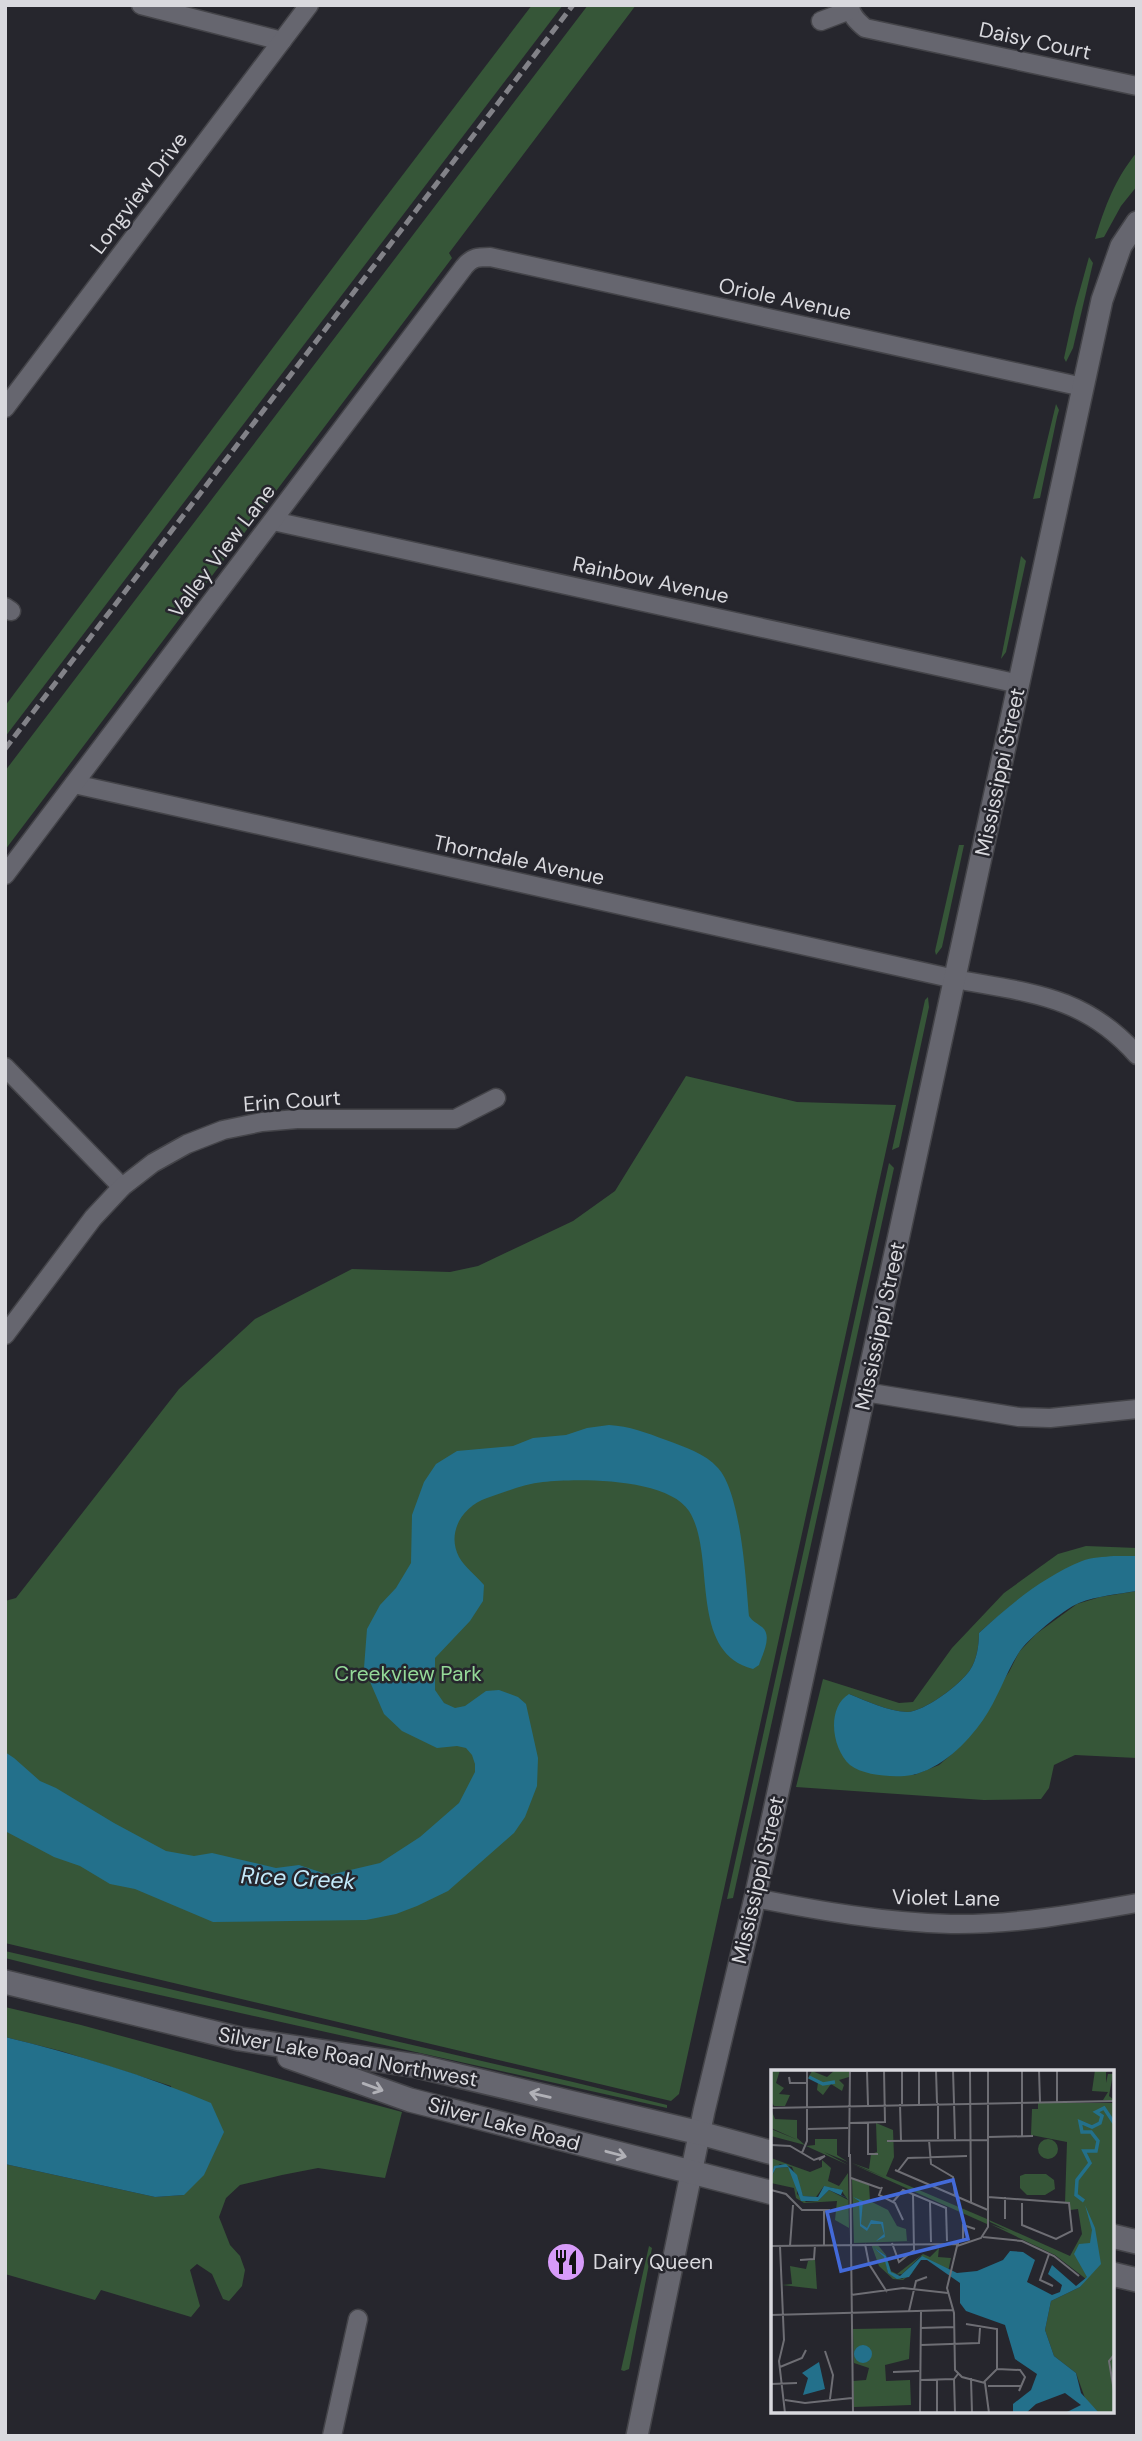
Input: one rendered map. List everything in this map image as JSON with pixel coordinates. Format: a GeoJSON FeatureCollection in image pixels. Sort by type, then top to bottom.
{"type":"FeatureCollection","features":[{"type":"Feature","properties":{"kind":"main road","name":"Silver Lake Road Northwest"},"geometry":{"type":"LineString","coordinates":[[5,1982],[240,2039],[417,2066],[771,2152]]}},
{"type":"Feature","properties":{"kind":"main road","name":"Silver Lake Road"},"geometry":{"type":"LineString","coordinates":[[240,2039],[410,2100],[771,2193]]}},
{"type":"Feature","properties":{"kind":"main road"},"geometry":{"type":"LineString","coordinates":[[1114,2236],[1137,2242]]}},
{"type":"Feature","properties":{"kind":"main road"},"geometry":{"type":"LineString","coordinates":[[1114,2274],[1137,2280]]}},
{"type":"Feature","properties":{"kind":"street"},"geometry":{"type":"LineString","coordinates":[[141,5],[282,41]]}},
{"type":"Feature","properties":{"kind":"street","name":"Longview Drive"},"geometry":{"type":"LineString","coordinates":[[5,408],[309,5]]}},
{"type":"Feature","properties":{"kind":"street","name":"Daisy Court"},"geometry":{"type":"LineString","coordinates":[[821,22],[850,8],[856,20],[865,28],[1137,86]]}},
{"type":"Feature","properties":{"kind":"street","name":"Mississippi Street"},"geometry":{"type":"LineString","coordinates":[[637,2436],[691,2173],[755,1898],[1102,300],[1121,246],[1137,222]]}},
{"type":"Feature","properties":{"kind":"street","name":"Oriole Avenue"},"geometry":{"type":"LineString","coordinates":[[477,257],[490,257],[1083,387]]}},
{"type":"Feature","properties":{"kind":"street","name":"Valley View Lane"},"geometry":{"type":"LineString","coordinates":[[5,875],[464,267],[477,257]]}},
{"type":"Feature","properties":{"kind":"street","name":"Rainbow Avenue"},"geometry":{"type":"LineString","coordinates":[[273,522],[1019,684]]}},
{"type":"Feature","properties":{"kind":"street","name":"Thorndale Avenue"},"geometry":{"type":"LineString","coordinates":[[74,784],[955,979],[1039,995],[1069,1004],[1097,1018],[1137,1055]]}},
{"type":"Feature","properties":{"kind":"street"},"geometry":{"type":"LineString","coordinates":[[5,1067],[122,1187]]}},
{"type":"Feature","properties":{"kind":"street","name":"Erin Court"},"geometry":{"type":"LineString","coordinates":[[5,1335],[93,1218],[122,1187],[153,1163],[187,1144],[223,1130],[262,1122],[297,1119],[455,1119],[496,1098]]}},
{"type":"Feature","properties":{"kind":"street"},"geometry":{"type":"LineString","coordinates":[[865,1392],[1019,1417],[1050,1418],[1137,1409]]}},
{"type":"Feature","properties":{"kind":"street","name":"Violet Lane"},"geometry":{"type":"LineString","coordinates":[[755,1898],[829,1913],[890,1921],[953,1924],[1016,1921],[1137,1903]]}},
{"type":"Feature","properties":{"kind":"street"},"geometry":{"type":"LineString","coordinates":[[332,2436],[358,2319]]}},
{"type":"Feature","properties":{"kind":"green space"},"geometry":{"type":"Polygon","coordinates":[[[532,5],[563,5],[5,737],[5,706],[532,5]]]}},
{"type":"Feature","properties":{"kind":"green space"},"geometry":{"type":"Polygon","coordinates":[[[588,5],[636,5],[449,253],[452,258],[5,850],[5,771],[588,5]]]}},
{"type":"Feature","properties":{"kind":"green space"},"geometry":{"type":"Polygon","coordinates":[[[1137,152],[1137,186],[1121,206],[1104,237],[1095,239],[1112,193],[1137,152]]]}},
{"type":"Feature","properties":{"kind":"green space"},"geometry":{"type":"Polygon","coordinates":[[[1089,257],[1093,263],[1073,348],[1066,362],[1064,358],[1089,257]]]}},
{"type":"Feature","properties":{"kind":"green space"},"geometry":{"type":"Polygon","coordinates":[[[1056,404],[1059,410],[1040,498],[1033,499],[1056,404]]]}},
{"type":"Feature","properties":{"kind":"green space"},"geometry":{"type":"Polygon","coordinates":[[[1021,556],[1026,561],[1006,652],[1001,659],[1021,556]]]}},
{"type":"Feature","properties":{"kind":"green space"},"geometry":{"type":"Polygon","coordinates":[[[959,845],[964,845],[942,947],[936,955],[935,951],[959,845]]]}},
{"type":"Feature","properties":{"kind":"green space"},"geometry":{"type":"Polygon","coordinates":[[[928,997],[929,1007],[899,1147],[892,1150],[925,1000],[928,997]]]}},
{"type":"Feature","properties":{"kind":"green space","name":"Creekview Park"},"geometry":{"type":"Polygon","coordinates":[[[686,1076],[797,1102],[896,1105],[679,2094],[671,2101],[5,1943],[5,1601],[16,1598],[179,1389],[255,1319],[352,1269],[450,1272],[478,1266],[573,1221],[615,1191],[686,1076]]]}},
{"type":"Feature","properties":{"kind":"green space"},"geometry":{"type":"Polygon","coordinates":[[[889,1163],[894,1168],[733,1898],[727,1899],[889,1163]]]}},
{"type":"Feature","properties":{"kind":"green space"},"geometry":{"type":"Polygon","coordinates":[[[1086,1546],[1137,1548],[1137,1556],[1092,1562],[1032,1591],[979,1633],[976,1657],[965,1676],[942,1696],[923,1707],[914,1711],[900,1711],[849,1694],[914,1775],[939,1765],[953,1753],[1009,1672],[1019,1652],[1036,1634],[1077,1604],[1137,1591],[1137,1758],[1075,1755],[1054,1765],[1049,1788],[1041,1799],[984,1800],[796,1787],[823,1679],[899,1703],[913,1702],[952,1648],[1004,1593],[1058,1554],[1086,1546]]]}},
{"type":"Feature","properties":{"kind":"green space"},"geometry":{"type":"Polygon","coordinates":[[[5,1951],[573,2082],[667,2105],[667,2108],[97,1981],[5,1958],[5,1951]]]}},
{"type":"Feature","properties":{"kind":"green space"},"geometry":{"type":"Polygon","coordinates":[[[5,2007],[402,2112],[385,2178],[318,2168],[240,2185],[226,2198],[219,2217],[230,2245],[240,2256],[245,2270],[242,2286],[229,2301],[223,2299],[212,2274],[197,2264],[190,2270],[200,2306],[191,2317],[101,2290],[95,2300],[5,2274],[5,2164],[155,2197],[184,2195],[171,2086],[61,2051],[5,2037],[5,2007]]]}},
{"type":"Feature","properties":{"kind":"green space"},"geometry":{"type":"Polygon","coordinates":[[[649,2246],[652,2248],[629,2369],[624,2371],[621,2370],[649,2246]]]}},
{"type":"Feature","properties":{"kind":"water","name":"Rice Creek"},"geometry":{"type":"Polygon","coordinates":[[[609,1425],[638,1430],[687,1448],[701,1454],[718,1468],[726,1480],[737,1517],[749,1616],[767,1635],[764,1651],[759,1665],[753,1669],[732,1659],[719,1643],[711,1623],[697,1530],[689,1511],[678,1500],[662,1492],[621,1483],[558,1481],[522,1486],[487,1498],[471,1507],[459,1521],[455,1548],[461,1560],[484,1585],[483,1601],[470,1621],[435,1658],[435,1690],[444,1703],[455,1708],[465,1706],[486,1691],[499,1690],[518,1697],[526,1704],[538,1758],[537,1786],[525,1817],[514,1833],[448,1891],[396,1914],[366,1920],[213,1922],[135,1889],[110,1884],[80,1866],[54,1857],[5,1831],[5,1752],[40,1781],[166,1851],[194,1856],[212,1853],[276,1868],[299,1865],[329,1875],[380,1863],[420,1837],[459,1803],[475,1772],[475,1764],[466,1748],[437,1748],[402,1731],[384,1714],[364,1668],[367,1629],[380,1605],[396,1588],[411,1563],[412,1515],[424,1482],[436,1464],[457,1451],[513,1446],[533,1438],[566,1435],[609,1425]]]}},
{"type":"Feature","properties":{"kind":"water"},"geometry":{"type":"Polygon","coordinates":[[[1137,1556],[1137,1591],[1079,1603],[1037,1633],[1018,1654],[983,1720],[961,1746],[943,1761],[923,1772],[889,1776],[856,1769],[844,1758],[836,1739],[834,1718],[842,1700],[849,1694],[900,1711],[914,1711],[923,1707],[942,1696],[965,1676],[976,1657],[979,1633],[1014,1602],[1040,1583],[1082,1561],[1137,1556]]]}},
{"type":"Feature","properties":{"kind":"water"},"geometry":{"type":"Polygon","coordinates":[[[5,2037],[110,2066],[211,2103],[224,2132],[204,2175],[184,2195],[155,2197],[5,2164],[5,2037]]]}},
{"type":"Feature","properties":{"kind":"railway"},"geometry":{"type":"LineString","coordinates":[[5,749],[573,5]]}},
{"type":"Feature","properties":{"kind":"place","name":"Dairy Queen"},"geometry":{"type":"Point","coordinates":[566,2262]}}]}
